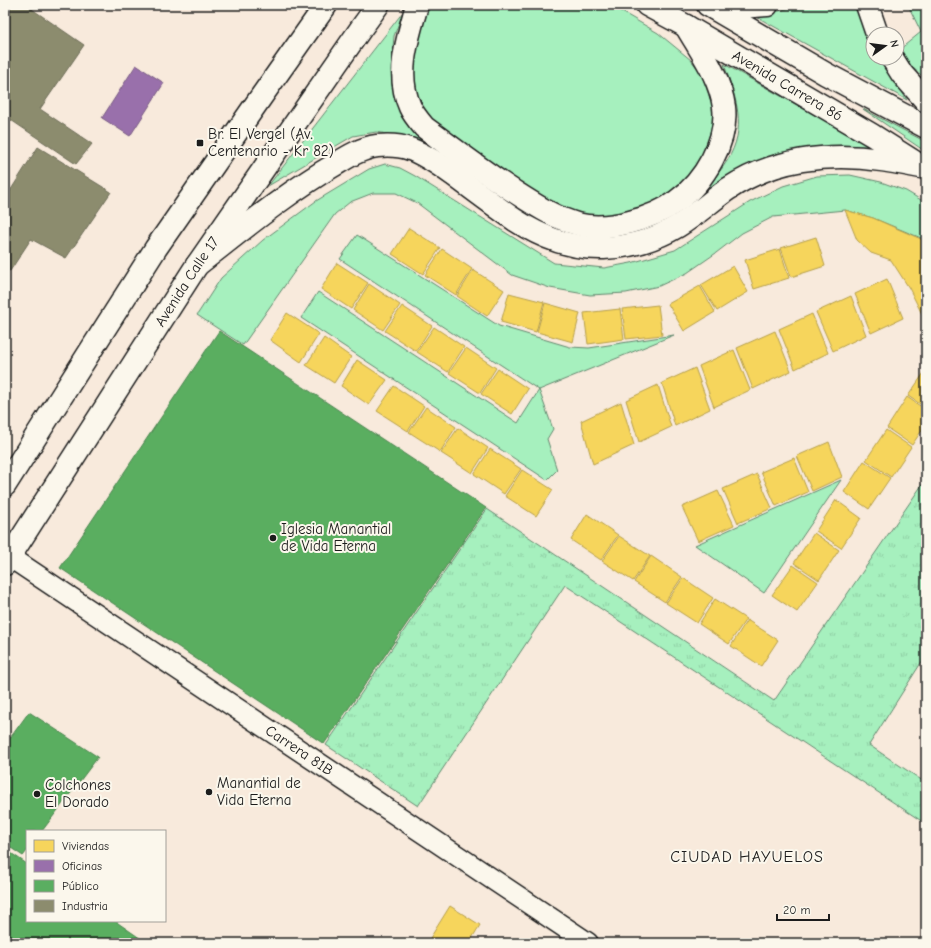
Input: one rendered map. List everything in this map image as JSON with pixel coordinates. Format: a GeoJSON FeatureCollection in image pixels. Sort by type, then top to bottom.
{"type":"FeatureCollection","features":[{"type":"Feature","properties":{"kind":"main road"},"geometry":{"type":"LineString","coordinates":[[296,48],[309,5]]}},
{"type":"Feature","properties":{"kind":"main road"},"geometry":{"type":"LineString","coordinates":[[5,486],[156,248],[326,5]]}},
{"type":"Feature","properties":{"kind":"main road","name":"Avenida Calle 17"},"geometry":{"type":"LineString","coordinates":[[7,561],[197,265],[378,5]]}},
{"type":"Feature","properties":{"kind":"main road"},"geometry":{"type":"LineString","coordinates":[[416,5],[407,39],[403,71],[406,97],[417,118],[424,127],[494,178],[547,212],[562,220],[578,225],[592,226],[619,224],[663,211],[679,200],[693,187],[714,156],[721,140],[724,125],[724,108],[716,78],[680,23]]}},
{"type":"Feature","properties":{"kind":"main road","name":"Avenida Carrera 86"},"geometry":{"type":"LineString","coordinates":[[647,5],[872,135],[926,168]]}},
{"type":"Feature","properties":{"kind":"main road"},"geometry":{"type":"LineString","coordinates":[[711,7],[767,5]]}},
{"type":"Feature","properties":{"kind":"main road"},"geometry":{"type":"LineString","coordinates":[[867,5],[874,26]]}},
{"type":"Feature","properties":{"kind":"main road","name":"Avenida Carrera 86"},"geometry":{"type":"LineString","coordinates":[[711,7],[826,74],[926,127]]}},
{"type":"Feature","properties":{"kind":"main road"},"geometry":{"type":"LineString","coordinates":[[897,66],[902,74],[926,101]]}},
{"type":"Feature","properties":{"kind":"main road"},"geometry":{"type":"LineString","coordinates":[[197,265],[280,201],[323,172],[360,150],[376,146],[401,146],[411,149],[436,162],[503,212],[531,229],[560,242],[586,247],[605,248],[640,242],[667,231],[679,225],[740,182],[766,169],[787,162],[823,157],[858,158],[881,160],[926,168]]}},
{"type":"Feature","properties":{"kind":"street","name":"Carrera 81B"},"geometry":{"type":"LineString","coordinates":[[7,561],[588,943]]}},
{"type":"Feature","properties":{"kind":"green space"},"geometry":{"type":"Polygon","coordinates":[[[427,5],[610,5],[658,33],[691,60],[701,73],[712,104],[713,120],[708,141],[700,159],[680,187],[643,212],[611,215],[580,215],[552,205],[426,118],[412,84],[415,47],[427,5]]]}},
{"type":"Feature","properties":{"kind":"green space"},"geometry":{"type":"Polygon","coordinates":[[[800,5],[856,5],[865,26],[865,66],[886,66],[907,100],[755,16],[800,5]]]}},
{"type":"Feature","properties":{"kind":"green space"},"geometry":{"type":"Polygon","coordinates":[[[908,5],[919,5],[926,20],[926,79],[914,69],[905,58],[905,45],[921,32],[908,5]]]}},
{"type":"Feature","properties":{"kind":"green space"},"geometry":{"type":"Polygon","coordinates":[[[403,12],[394,36],[391,70],[396,97],[412,126],[432,148],[405,137],[376,132],[353,136],[268,186],[403,12]]]}},
{"type":"Feature","properties":{"kind":"green space"},"geometry":{"type":"Polygon","coordinates":[[[724,64],[875,149],[738,171],[702,193],[727,161],[737,136],[738,113],[736,101],[724,64]]]}},
{"type":"Feature","properties":{"kind":"green space"},"geometry":{"type":"Polygon","coordinates":[[[863,109],[926,142],[926,152],[863,109]]]}},
{"type":"Feature","properties":{"kind":"green space"},"geometry":{"type":"Polygon","coordinates":[[[385,164],[400,168],[415,176],[554,263],[604,268],[631,263],[675,250],[750,202],[783,186],[817,176],[850,175],[881,182],[906,191],[926,203],[926,243],[921,238],[873,218],[845,210],[773,217],[742,233],[687,273],[659,286],[626,293],[590,295],[550,288],[512,275],[417,203],[396,193],[373,193],[350,202],[335,214],[243,345],[197,315],[221,278],[263,240],[316,201],[369,169],[385,164]]]}},
{"type":"Feature","properties":{"kind":"green space"},"geometry":{"type":"Polygon","coordinates":[[[357,235],[499,326],[570,347],[589,348],[674,335],[539,390],[340,259],[357,235]]]}},
{"type":"Feature","properties":{"kind":"green space"},"geometry":{"type":"Polygon","coordinates":[[[318,292],[518,423],[539,390],[553,429],[547,439],[557,470],[547,480],[301,318],[318,292]]]}},
{"type":"Feature","properties":{"kind":"green space"},"geometry":{"type":"Polygon","coordinates":[[[926,479],[926,655],[869,745],[926,783],[926,824],[565,585],[418,806],[326,745],[487,509],[774,701],[926,479]]]}},
{"type":"Feature","properties":{"kind":"green space"},"geometry":{"type":"Polygon","coordinates":[[[841,480],[764,593],[695,545],[841,480]]]}},
{"type":"Feature","properties":{"kind":"building: Viviendas"},"geometry":{"type":"Polygon","coordinates":[[[845,210],[873,218],[921,239],[926,243],[926,322],[909,288],[891,260],[871,253],[857,240],[845,210]]]}},
{"type":"Feature","properties":{"kind":"building: Viviendas"},"geometry":{"type":"Polygon","coordinates":[[[409,228],[440,248],[423,274],[392,254],[409,228]]]}},
{"type":"Feature","properties":{"kind":"building: Viviendas"},"geometry":{"type":"Polygon","coordinates":[[[816,237],[825,266],[791,277],[781,248],[816,237]]]}},
{"type":"Feature","properties":{"kind":"building: Viviendas"},"geometry":{"type":"Polygon","coordinates":[[[442,249],[472,269],[456,295],[425,275],[442,249]]]}},
{"type":"Feature","properties":{"kind":"building: Viviendas"},"geometry":{"type":"Polygon","coordinates":[[[780,249],[789,278],[754,289],[745,260],[780,249]]]}},
{"type":"Feature","properties":{"kind":"building: Viviendas"},"geometry":{"type":"Polygon","coordinates":[[[337,263],[368,283],[351,309],[321,289],[337,263]]]}},
{"type":"Feature","properties":{"kind":"building: Viviendas"},"geometry":{"type":"Polygon","coordinates":[[[733,266],[748,292],[717,311],[701,285],[733,266]]]}},
{"type":"Feature","properties":{"kind":"building: Viviendas"},"geometry":{"type":"Polygon","coordinates":[[[473,270],[504,290],[487,316],[457,296],[473,270]]]}},
{"type":"Feature","properties":{"kind":"building: Viviendas"},"geometry":{"type":"Polygon","coordinates":[[[887,279],[903,318],[871,333],[855,294],[887,279]]]}},
{"type":"Feature","properties":{"kind":"building: Viviendas"},"geometry":{"type":"Polygon","coordinates":[[[369,284],[400,305],[383,330],[353,310],[369,284]]]}},
{"type":"Feature","properties":{"kind":"building: Viviendas"},"geometry":{"type":"Polygon","coordinates":[[[700,286],[715,312],[684,331],[668,304],[700,286]]]}},
{"type":"Feature","properties":{"kind":"building: Viviendas"},"geometry":{"type":"Polygon","coordinates":[[[509,293],[544,302],[536,332],[501,322],[509,293]]]}},
{"type":"Feature","properties":{"kind":"building: Viviendas"},"geometry":{"type":"Polygon","coordinates":[[[851,296],[866,335],[833,351],[816,312],[851,296]]]}},
{"type":"Feature","properties":{"kind":"building: Viviendas"},"geometry":{"type":"Polygon","coordinates":[[[545,303],[580,313],[573,342],[537,332],[545,303]]]}},
{"type":"Feature","properties":{"kind":"building: Viviendas"},"geometry":{"type":"Polygon","coordinates":[[[658,305],[662,335],[626,339],[622,309],[658,305]]]}},
{"type":"Feature","properties":{"kind":"building: Viviendas"},"geometry":{"type":"Polygon","coordinates":[[[402,306],[432,326],[416,351],[385,331],[402,306]]]}},
{"type":"Feature","properties":{"kind":"building: Viviendas"},"geometry":{"type":"Polygon","coordinates":[[[620,309],[624,339],[588,344],[584,313],[620,309]]]}},
{"type":"Feature","properties":{"kind":"building: Viviendas"},"geometry":{"type":"Polygon","coordinates":[[[287,313],[319,334],[301,362],[270,340],[287,313]]]}},
{"type":"Feature","properties":{"kind":"building: Viviendas"},"geometry":{"type":"Polygon","coordinates":[[[812,314],[828,353],[795,369],[779,329],[812,314]]]}},
{"type":"Feature","properties":{"kind":"building: Viviendas"},"geometry":{"type":"Polygon","coordinates":[[[434,327],[464,347],[448,372],[417,352],[434,327]]]}},
{"type":"Feature","properties":{"kind":"building: Viviendas"},"geometry":{"type":"Polygon","coordinates":[[[775,331],[791,371],[753,389],[737,348],[775,331]]]}},
{"type":"Feature","properties":{"kind":"building: Viviendas"},"geometry":{"type":"Polygon","coordinates":[[[324,338],[351,357],[334,383],[306,365],[324,338]]]}},
{"type":"Feature","properties":{"kind":"building: Viviendas"},"geometry":{"type":"Polygon","coordinates":[[[466,348],[496,368],[480,393],[449,373],[466,348]]]}},
{"type":"Feature","properties":{"kind":"building: Viviendas"},"geometry":{"type":"Polygon","coordinates":[[[734,350],[750,390],[714,407],[699,366],[734,350]]]}},
{"type":"Feature","properties":{"kind":"building: Viviendas"},"geometry":{"type":"Polygon","coordinates":[[[357,360],[387,380],[369,405],[341,386],[357,360]]]}},
{"type":"Feature","properties":{"kind":"building: Viviendas"},"geometry":{"type":"Polygon","coordinates":[[[695,368],[710,409],[675,426],[662,383],[695,368]]]}},
{"type":"Feature","properties":{"kind":"building: Viviendas"},"geometry":{"type":"Polygon","coordinates":[[[498,369],[528,389],[512,414],[481,394],[498,369]]]}},
{"type":"Feature","properties":{"kind":"building: Viviendas"},"geometry":{"type":"Polygon","coordinates":[[[926,370],[926,408],[908,396],[926,370]]]}},
{"type":"Feature","properties":{"kind":"building: Viviendas"},"geometry":{"type":"Polygon","coordinates":[[[658,385],[671,427],[639,442],[626,400],[658,385]]]}},
{"type":"Feature","properties":{"kind":"building: Viviendas"},"geometry":{"type":"Polygon","coordinates":[[[394,386],[424,406],[408,431],[377,411],[394,386]]]}},
{"type":"Feature","properties":{"kind":"building: Viviendas"},"geometry":{"type":"Polygon","coordinates":[[[907,397],[926,410],[926,424],[912,445],[887,428],[907,397]]]}},
{"type":"Feature","properties":{"kind":"building: Viviendas"},"geometry":{"type":"Polygon","coordinates":[[[621,402],[634,445],[593,464],[581,421],[621,402]]]}},
{"type":"Feature","properties":{"kind":"building: Viviendas"},"geometry":{"type":"Polygon","coordinates":[[[426,407],[456,427],[440,452],[409,432],[426,407]]]}},
{"type":"Feature","properties":{"kind":"building: Viviendas"},"geometry":{"type":"Polygon","coordinates":[[[458,428],[488,448],[472,473],[441,453],[458,428]]]}},
{"type":"Feature","properties":{"kind":"building: Viviendas"},"geometry":{"type":"Polygon","coordinates":[[[886,430],[911,447],[891,477],[866,460],[886,430]]]}},
{"type":"Feature","properties":{"kind":"building: Viviendas"},"geometry":{"type":"Polygon","coordinates":[[[829,442],[842,477],[812,491],[797,456],[829,442]]]}},
{"type":"Feature","properties":{"kind":"building: Viviendas"},"geometry":{"type":"Polygon","coordinates":[[[490,449],[521,469],[504,494],[474,474],[490,449]]]}},
{"type":"Feature","properties":{"kind":"building: Viviendas"},"geometry":{"type":"Polygon","coordinates":[[[794,458],[808,492],[776,506],[761,472],[794,458]]]}},
{"type":"Feature","properties":{"kind":"building: Viviendas"},"geometry":{"type":"Polygon","coordinates":[[[864,461],[890,478],[869,509],[844,492],[864,461]]]}},
{"type":"Feature","properties":{"kind":"building: Viviendas"},"geometry":{"type":"Polygon","coordinates":[[[522,470],[553,490],[536,516],[505,496],[522,470]]]}},
{"type":"Feature","properties":{"kind":"building: Viviendas"},"geometry":{"type":"Polygon","coordinates":[[[757,474],[772,508],[738,523],[723,489],[757,474]]]}},
{"type":"Feature","properties":{"kind":"building: Viviendas"},"geometry":{"type":"Polygon","coordinates":[[[718,491],[734,525],[698,541],[682,507],[718,491]]]}},
{"type":"Feature","properties":{"kind":"building: Viviendas"},"geometry":{"type":"Polygon","coordinates":[[[836,500],[861,518],[841,548],[816,531],[836,500]]]}},
{"type":"Feature","properties":{"kind":"building: Viviendas"},"geometry":{"type":"Polygon","coordinates":[[[587,514],[618,535],[601,560],[571,540],[587,514]]]}},
{"type":"Feature","properties":{"kind":"building: Viviendas"},"geometry":{"type":"Polygon","coordinates":[[[814,533],[839,550],[819,580],[794,563],[814,533]]]}},
{"type":"Feature","properties":{"kind":"building: Viviendas"},"geometry":{"type":"Polygon","coordinates":[[[619,536],[650,556],[633,581],[602,561],[619,536]]]}},
{"type":"Feature","properties":{"kind":"building: Viviendas"},"geometry":{"type":"Polygon","coordinates":[[[651,556],[682,577],[665,602],[634,582],[651,556]]]}},
{"type":"Feature","properties":{"kind":"building: Viviendas"},"geometry":{"type":"Polygon","coordinates":[[[793,565],[818,582],[797,612],[772,595],[793,565]]]}},
{"type":"Feature","properties":{"kind":"building: Viviendas"},"geometry":{"type":"Polygon","coordinates":[[[683,578],[713,598],[697,623],[666,603],[683,578]]]}},
{"type":"Feature","properties":{"kind":"building: Viviendas"},"geometry":{"type":"Polygon","coordinates":[[[715,599],[746,619],[729,644],[699,624],[715,599]]]}},
{"type":"Feature","properties":{"kind":"building: Viviendas"},"geometry":{"type":"Polygon","coordinates":[[[747,620],[778,640],[761,666],[731,646],[747,620]]]}},
{"type":"Feature","properties":{"kind":"building: Viviendas"},"geometry":{"type":"Polygon","coordinates":[[[450,906],[480,925],[469,943],[427,943],[450,906]]]}},
{"type":"Feature","properties":{"kind":"building: Oficinas"},"geometry":{"type":"Polygon","coordinates":[[[136,65],[164,83],[130,136],[102,118],[136,65]]]}},
{"type":"Feature","properties":{"kind":"building: Público","name":"Iglesia Manantial de Vida Eterna"},"geometry":{"type":"Polygon","coordinates":[[[219,331],[486,508],[324,744],[60,568],[219,331]]]}},
{"type":"Feature","properties":{"kind":"building: Público","name":"Colchones El Dorado"},"geometry":{"type":"Polygon","coordinates":[[[29,712],[98,757],[43,830],[26,830],[26,852],[23,856],[5,844],[5,745],[29,712]]]}},
{"type":"Feature","properties":{"kind":"building: Público"},"geometry":{"type":"Polygon","coordinates":[[[5,849],[26,863],[26,922],[116,922],[147,943],[5,943],[5,849]]]}},
{"type":"Feature","properties":{"kind":"building: Industria"},"geometry":{"type":"Polygon","coordinates":[[[5,5],[26,5],[84,45],[40,109],[92,144],[76,164],[5,116],[5,5]]]}},
{"type":"Feature","properties":{"kind":"building: Industria"},"geometry":{"type":"Polygon","coordinates":[[[38,147],[111,192],[66,258],[31,239],[10,271],[5,268],[5,199],[38,147]]]}},
{"type":"Feature","properties":{"kind":"place","name":"Br. El Vergel (Av. Centenario - Kr 82)"},"geometry":{"type":"Point","coordinates":[200,143]}},
{"type":"Feature","properties":{"kind":"place","name":"Iglesia Manantial de Vida Eterna"},"geometry":{"type":"Point","coordinates":[273,538]}},
{"type":"Feature","properties":{"kind":"place","name":"Manantial de Vida Eterna"},"geometry":{"type":"Point","coordinates":[209,792]}},
{"type":"Feature","properties":{"kind":"place","name":"Colchones El Dorado"},"geometry":{"type":"Point","coordinates":[37,794]}},
{"type":"Feature","properties":{"kind":"district","name":"CIUDAD HAYUELOS"},"geometry":{"type":"Point","coordinates":[747,856]}}]}
